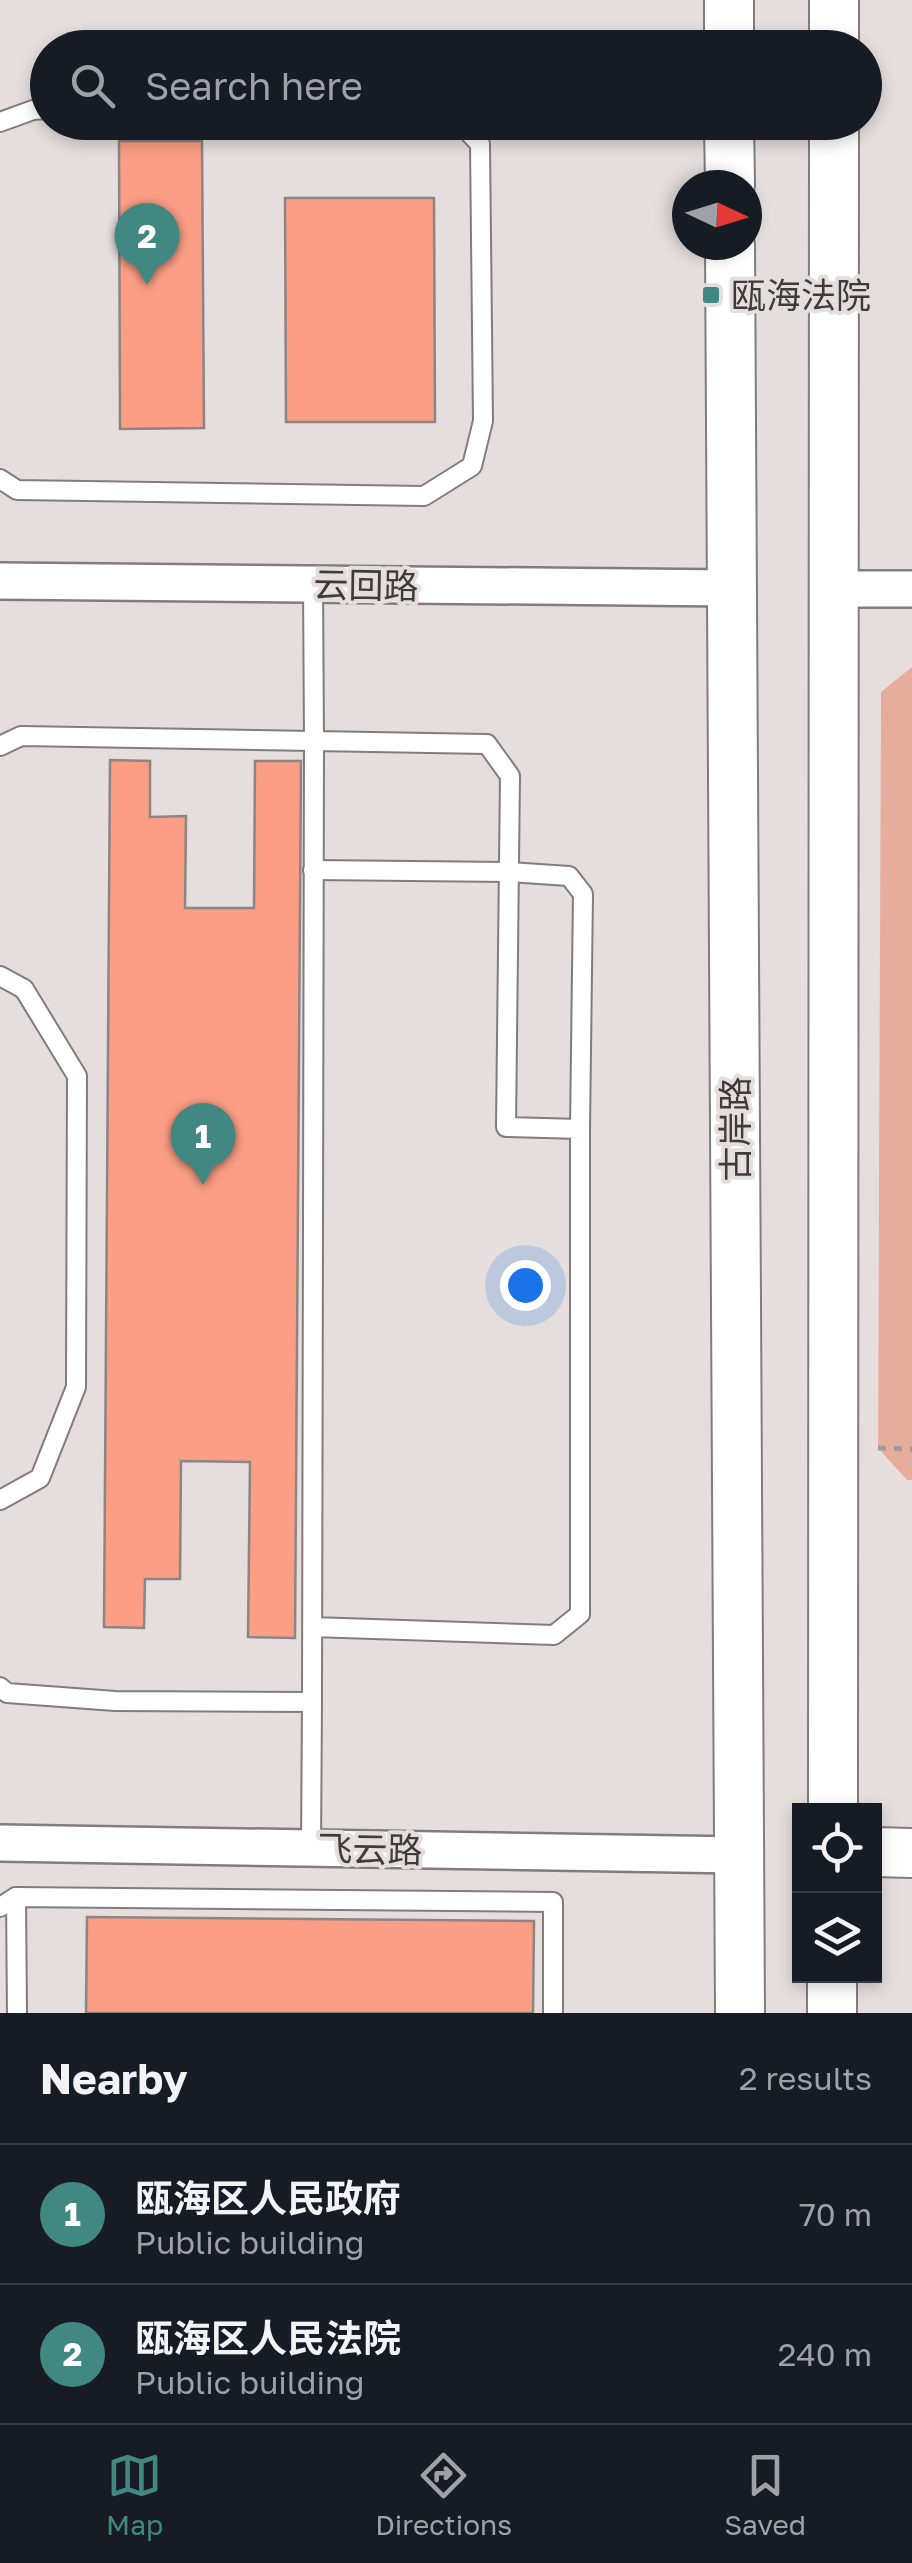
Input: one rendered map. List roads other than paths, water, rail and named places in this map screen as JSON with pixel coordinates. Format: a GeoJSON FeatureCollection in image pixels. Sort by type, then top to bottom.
{"type":"FeatureCollection","features":[{"type":"Feature","properties":{"kind":"street"},"geometry":{"type":"LineString","coordinates":[[729,0],[729,30]]}},
{"type":"Feature","properties":{"kind":"street"},"geometry":{"type":"LineString","coordinates":[[834,0],[834,30]]}},
{"type":"Feature","properties":{"kind":"street"},"geometry":{"type":"LineString","coordinates":[[730,140],[730,170]]}},
{"type":"Feature","properties":{"kind":"street"},"geometry":{"type":"LineString","coordinates":[[832,1803],[834,140]]}},
{"type":"Feature","properties":{"kind":"street","name":"古岸路"},"geometry":{"type":"LineString","coordinates":[[730,260],[740,2013]]}},
{"type":"Feature","properties":{"kind":"street","name":"云回路"},"geometry":{"type":"LineString","coordinates":[[0,581],[732,588]]}},
{"type":"Feature","properties":{"kind":"street"},"geometry":{"type":"LineString","coordinates":[[834,589],[912,589]]}},
{"type":"Feature","properties":{"kind":"street","name":"飞云路"},"geometry":{"type":"LineString","coordinates":[[0,1843],[739,1854]]}},
{"type":"Feature","properties":{"kind":"street"},"geometry":{"type":"LineString","coordinates":[[882,1852],[912,1852]]}},
{"type":"Feature","properties":{"kind":"street"},"geometry":{"type":"LineString","coordinates":[[832,1983],[832,2013]]}},
{"type":"Feature","properties":{"kind":"lane"},"geometry":{"type":"LineString","coordinates":[[0,122],[30,111]]}},
{"type":"Feature","properties":{"kind":"lane"},"geometry":{"type":"LineString","coordinates":[[0,480],[17,490],[424,496],[472,466],[483,421],[480,144],[476,140]]}},
{"type":"Feature","properties":{"kind":"lane"},"geometry":{"type":"LineString","coordinates":[[312,584],[312,1848]]}},
{"type":"Feature","properties":{"kind":"lane"},"geometry":{"type":"LineString","coordinates":[[0,746],[22,736],[487,744],[510,776],[506,1126],[580,1130]]}},
{"type":"Feature","properties":{"kind":"lane"},"geometry":{"type":"LineString","coordinates":[[312,1627],[554,1635],[580,1614],[584,894],[569,876],[313,870]]}},
{"type":"Feature","properties":{"kind":"lane"},"geometry":{"type":"LineString","coordinates":[[0,976],[24,989],[77,1076],[76,1388],[40,1478],[0,1500]]}},
{"type":"Feature","properties":{"kind":"lane"},"geometry":{"type":"LineString","coordinates":[[0,1688],[7,1693],[115,1700],[312,1702]]}},
{"type":"Feature","properties":{"kind":"lane"},"geometry":{"type":"LineString","coordinates":[[18,2013],[8,1902],[553,1902],[553,2013]]}},
{"type":"Feature","properties":{"kind":"place","name":"瓯海区人民法院"},"geometry":{"type":"Point","coordinates":[147,285]}},
{"type":"Feature","properties":{"kind":"place","name":"瓯海法院"},"geometry":{"type":"Point","coordinates":[711,295]}},
{"type":"Feature","properties":{"kind":"place","name":"瓯海区人民政府"},"geometry":{"type":"Point","coordinates":[203,1185]}}]}
